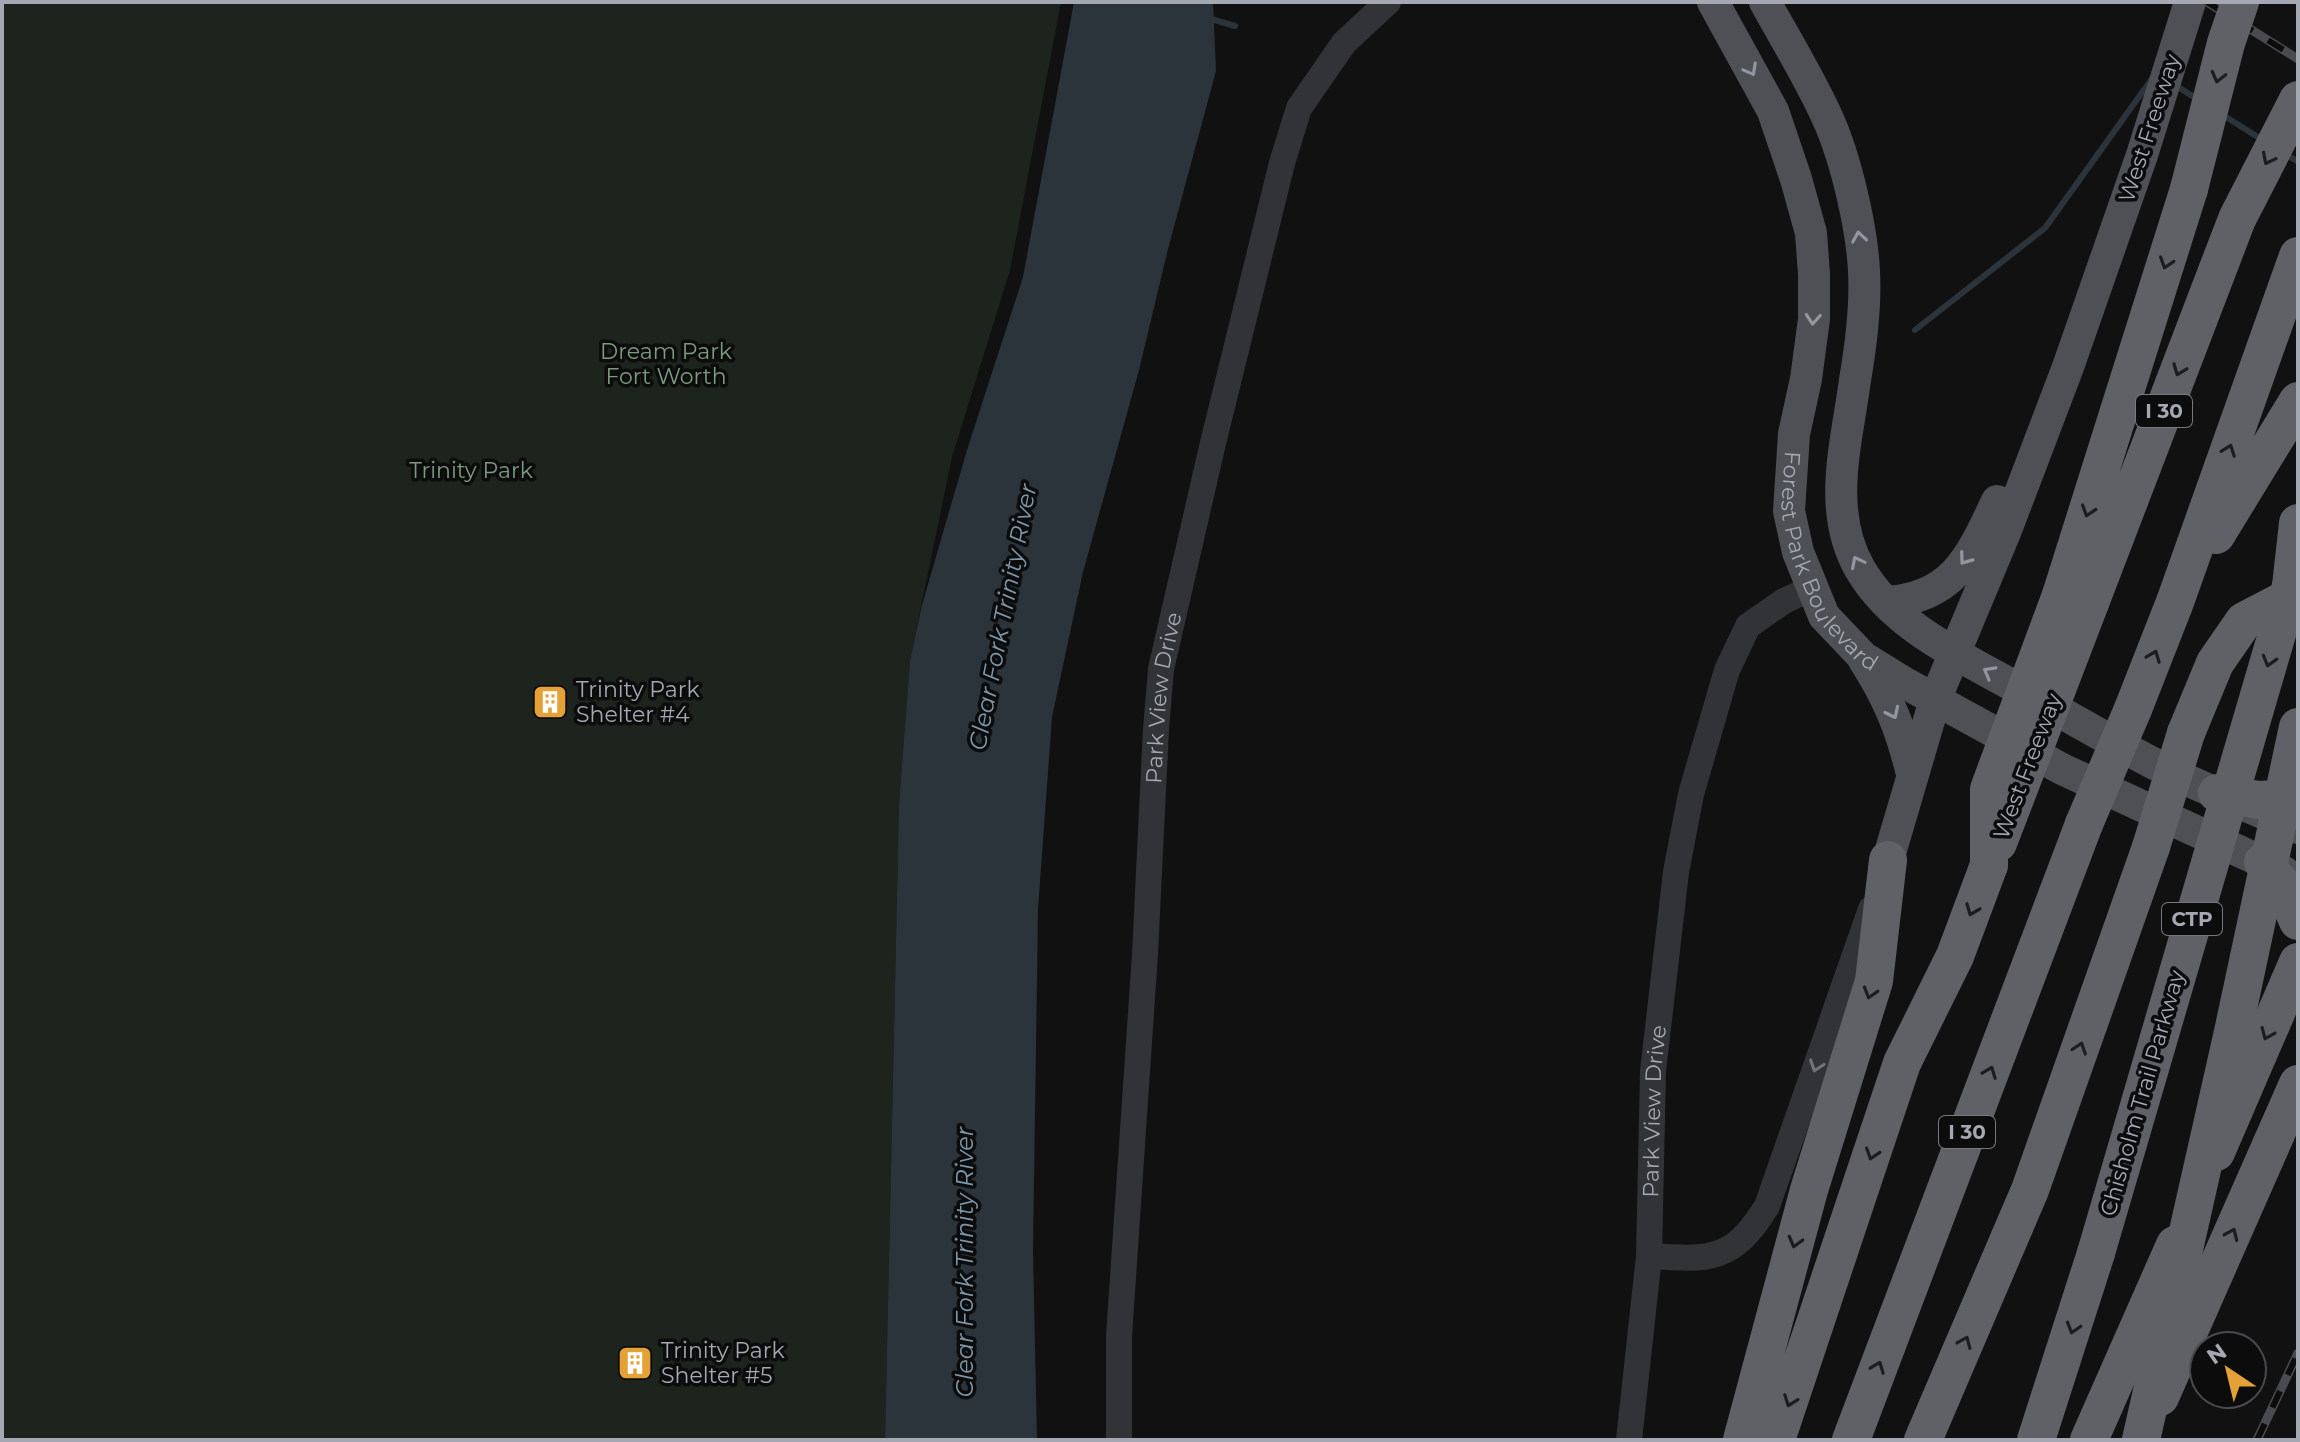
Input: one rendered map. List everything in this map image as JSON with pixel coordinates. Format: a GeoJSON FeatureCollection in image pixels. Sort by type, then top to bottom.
{"type":"FeatureCollection","features":[{"type":"Feature","properties":{"kind":"highway"},"geometry":{"type":"LineString","coordinates":[[2076,599],[2226,43],[2240,2]]}},
{"type":"Feature","properties":{"kind":"highway","name":"West Freeway"},"geometry":{"type":"LineString","coordinates":[[1776,1440],[1902,1063],[1955,956],[1989,865],[2076,599],[2237,219],[2298,100]]}},
{"type":"Feature","properties":{"kind":"highway","name":"I 30"},"geometry":{"type":"LineString","coordinates":[[1851,1440],[2084,824],[2175,602],[2298,256]]}},
{"type":"Feature","properties":{"kind":"highway"},"geometry":{"type":"LineString","coordinates":[[2175,602],[2298,401]]}},
{"type":"Feature","properties":{"kind":"highway","name":"Chisholm Trail Parkway"},"geometry":{"type":"LineString","coordinates":[[2036,1440],[2096,1253],[2296,580],[2298,523]]}},
{"type":"Feature","properties":{"kind":"highway"},"geometry":{"type":"LineString","coordinates":[[1923,1440],[2030,1190],[2151,847],[2186,733],[2215,663],[2244,621],[2296,580]]}},
{"type":"Feature","properties":{"kind":"highway","name":"CTP"},"geometry":{"type":"LineString","coordinates":[[2141,1440],[2298,727]]}},
{"type":"Feature","properties":{"kind":"highway"},"geometry":{"type":"LineString","coordinates":[[2217,793],[2258,800],[2298,798]]}},
{"type":"Feature","properties":{"kind":"highway"},"geometry":{"type":"LineString","coordinates":[[2280,857],[2282,885],[2298,921]]}},
{"type":"Feature","properties":{"kind":"highway"},"geometry":{"type":"LineString","coordinates":[[2233,1032],[2280,857]]}},
{"type":"Feature","properties":{"kind":"highway"},"geometry":{"type":"LineString","coordinates":[[1742,1440],[1809,1190],[1874,981],[1888,860]]}},
{"type":"Feature","properties":{"kind":"highway"},"geometry":{"type":"LineString","coordinates":[[2089,1440],[2298,962]]}},
{"type":"Feature","properties":{"kind":"highway"},"geometry":{"type":"LineString","coordinates":[[2141,1440],[2298,1084]]}},
{"type":"Feature","properties":{"kind":"main road","name":"Forest Park Boulevard"},"geometry":{"type":"LineString","coordinates":[[1713,2],[1773,111],[1811,233],[1814,319],[1794,434],[1789,511],[1798,552],[1824,616],[1863,657],[1935,700],[2062,769],[2280,857],[2298,878]]}},
{"type":"Feature","properties":{"kind":"main road","name":"Forest Park Boulevard"},"geometry":{"type":"LineString","coordinates":[[1765,2],[1828,119],[1854,205],[1864,271],[1856,377],[1841,479],[1845,528],[1859,567],[1886,602],[1905,619],[1954,652],[2186,779],[2298,828]]}},
{"type":"Feature","properties":{"kind":"main road","name":"West Freeway"},"geometry":{"type":"LineString","coordinates":[[1888,860],[1935,700],[2006,530],[2068,367],[2142,155],[2190,2]]}},
{"type":"Feature","properties":{"kind":"main road"},"geometry":{"type":"LineString","coordinates":[[1773,111],[1815,94]]}},
{"type":"Feature","properties":{"kind":"main road"},"geometry":{"type":"LineString","coordinates":[[1886,602],[1906,601],[1935,591],[1963,563],[1991,514],[2034,425],[2068,367]]}},
{"type":"Feature","properties":{"kind":"main road"},"geometry":{"type":"LineString","coordinates":[[1863,657],[1898,723],[1912,774]]}},
{"type":"Feature","properties":{"kind":"street","name":"Park View Drive"},"geometry":{"type":"LineString","coordinates":[[1119,1440],[1119,1336],[1161,669],[1219,418],[1299,108],[1344,43],[1388,2]]}},
{"type":"Feature","properties":{"kind":"street","name":"Park View Drive"},"geometry":{"type":"LineString","coordinates":[[1629,1440],[1649,1256],[1653,1071],[1676,872],[1691,794],[1727,670],[1748,626],[1784,601],[1812,588]]}},
{"type":"Feature","properties":{"kind":"street","name":"West Freeway"},"geometry":{"type":"LineString","coordinates":[[1649,1256],[1697,1260],[1723,1253],[1752,1231],[1767,1206],[1888,860]]}},
{"type":"Feature","properties":{"kind":"green space","name":"Trinity Park"},"geometry":{"type":"Polygon","coordinates":[[[2,2],[1061,2],[1010,270],[952,457],[910,660],[899,804],[885,1440],[2,1440],[2,2]]]}},
{"type":"Feature","properties":{"kind":"water","name":"Clear Fork Trinity River"},"geometry":{"type":"Polygon","coordinates":[[[1074,2],[1213,2],[1216,71],[1083,572],[1052,717],[1038,909],[1033,1250],[1037,1440],[885,1440],[899,804],[910,660],[922,605],[967,450],[1023,277],[1074,2]]]}},
{"type":"Feature","properties":{"kind":"waterway"},"geometry":{"type":"LineString","coordinates":[[1208,18],[1235,26]]}},
{"type":"Feature","properties":{"kind":"waterway"},"geometry":{"type":"LineString","coordinates":[[1915,330],[2045,228],[2151,80]]}},
{"type":"Feature","properties":{"kind":"waterway"},"geometry":{"type":"LineString","coordinates":[[2175,85],[2200,101]]}},
{"type":"Feature","properties":{"kind":"waterway"},"geometry":{"type":"LineString","coordinates":[[2223,115],[2264,141]]}},
{"type":"Feature","properties":{"kind":"waterway"},"geometry":{"type":"LineString","coordinates":[[2284,153],[2298,162]]}},
{"type":"Feature","properties":{"kind":"railway"},"geometry":{"type":"LineString","coordinates":[[2207,2],[2298,59]]}},
{"type":"Feature","properties":{"kind":"railway"},"geometry":{"type":"LineString","coordinates":[[2257,1440],[2298,1353]]}},
{"type":"Feature","properties":{"kind":"place","name":"Trinity Park Shelter #4"},"geometry":{"type":"Point","coordinates":[550,702]}},
{"type":"Feature","properties":{"kind":"place","name":"Trinity Park Shelter #5"},"geometry":{"type":"Point","coordinates":[635,1363]}},
{"type":"Feature","properties":{"kind":"park label","name":"Dream Park Fort Worth"},"geometry":{"type":"Point","coordinates":[666,364]}}]}
